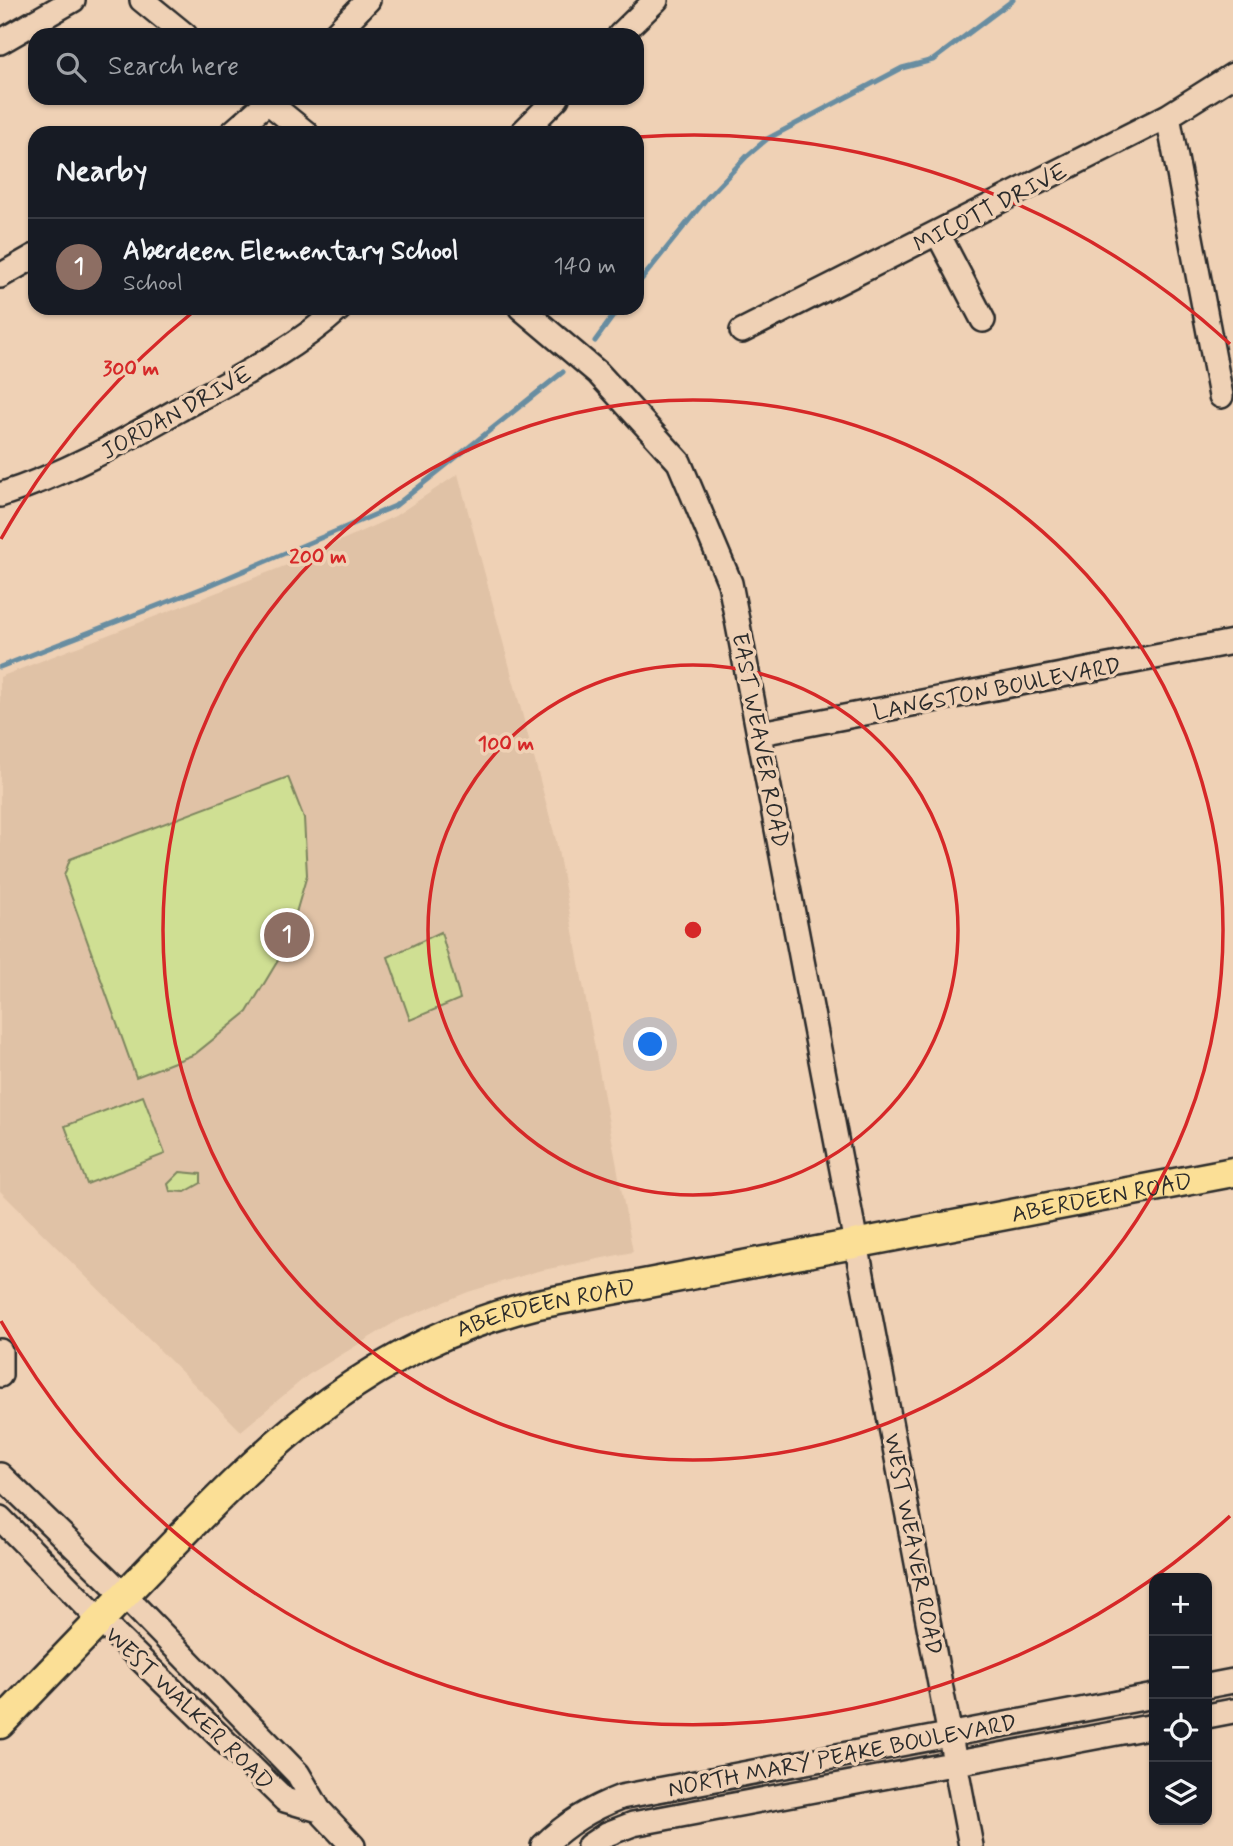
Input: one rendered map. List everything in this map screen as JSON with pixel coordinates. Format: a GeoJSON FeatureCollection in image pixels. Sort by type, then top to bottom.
{"type":"FeatureCollection","features":[{"type":"Feature","properties":{"kind":"main road","name":"ABERDEEN ROAD"},"geometry":{"type":"LineString","coordinates":[[0,1724],[286,1432],[362,1376],[421,1345],[479,1321],[538,1304],[1233,1172]]}},
{"type":"Feature","properties":{"kind":"street"},"geometry":{"type":"LineString","coordinates":[[0,42],[73,0]]}},
{"type":"Feature","properties":{"kind":"street"},"geometry":{"type":"LineString","coordinates":[[142,0],[176,28]]}},
{"type":"Feature","properties":{"kind":"street"},"geometry":{"type":"LineString","coordinates":[[341,28],[368,0]]}},
{"type":"Feature","properties":{"kind":"street"},"geometry":{"type":"LineString","coordinates":[[627,28],[652,1]]}},
{"type":"Feature","properties":{"kind":"street","name":"MICOTT DRIVE"},"geometry":{"type":"LineString","coordinates":[[742,331],[1168,116],[1233,75]]}},
{"type":"Feature","properties":{"kind":"street"},"geometry":{"type":"LineString","coordinates":[[239,126],[262,105]]}},
{"type":"Feature","properties":{"kind":"street"},"geometry":{"type":"LineString","coordinates":[[275,105],[298,126]]}},
{"type":"Feature","properties":{"kind":"street"},"geometry":{"type":"LineString","coordinates":[[529,126],[550,105]]}},
{"type":"Feature","properties":{"kind":"street"},"geometry":{"type":"LineString","coordinates":[[1168,116],[1221,396]]}},
{"type":"Feature","properties":{"kind":"street"},"geometry":{"type":"LineString","coordinates":[[938,234],[983,320]]}},
{"type":"Feature","properties":{"kind":"street"},"geometry":{"type":"LineString","coordinates":[[0,276],[28,261]]}},
{"type":"Feature","properties":{"kind":"street","name":"JORDAN DRIVE"},"geometry":{"type":"LineString","coordinates":[[0,495],[81,464],[259,366],[318,328],[332,315]]}},
{"type":"Feature","properties":{"kind":"street","name":"EAST WEAVER ROAD"},"geometry":{"type":"LineString","coordinates":[[528,315],[598,373],[679,462],[730,583],[761,733],[856,1243]]}},
{"type":"Feature","properties":{"kind":"street","name":"LANGSTON BOULEVARD"},"geometry":{"type":"LineString","coordinates":[[761,733],[1233,642]]}},
{"type":"Feature","properties":{"kind":"street","name":"WEST WEAVER ROAD"},"geometry":{"type":"LineString","coordinates":[[856,1243],[971,1846]]}},
{"type":"Feature","properties":{"kind":"street"},"geometry":{"type":"LineString","coordinates":[[0,1351],[0,1376]]}},
{"type":"Feature","properties":{"kind":"street","name":"WEST WALKER ROAD"},"geometry":{"type":"LineString","coordinates":[[0,1475],[124,1595],[298,1774],[319,1810],[353,1846]]}},
{"type":"Feature","properties":{"kind":"street","name":"WEST WALKER ROAD"},"geometry":{"type":"LineString","coordinates":[[0,1518],[100,1620],[285,1800],[319,1810]]}},
{"type":"Feature","properties":{"kind":"street"},"geometry":{"type":"LineString","coordinates":[[1212,1685],[1233,1681]]}},
{"type":"Feature","properties":{"kind":"street","name":"NORTH MARY PEAKE BOULEVARD"},"geometry":{"type":"LineString","coordinates":[[543,1846],[564,1826],[582,1814],[621,1797],[1149,1697]]}},
{"type":"Feature","properties":{"kind":"street"},"geometry":{"type":"LineString","coordinates":[[1212,1715],[1233,1711]]}},
{"type":"Feature","properties":{"kind":"street","name":"NORTH MARY PEAKE BOULEVARD"},"geometry":{"type":"LineString","coordinates":[[589,1846],[607,1834],[633,1824],[1149,1727]]}},
{"type":"Feature","properties":{"kind":"shaded area"},"geometry":{"type":"Polygon","coordinates":[[[458,474],[556,840],[633,1252],[538,1271],[468,1292],[397,1321],[308,1375],[241,1431],[0,1191],[0,677],[287,565],[395,516],[458,474]]]}},
{"type":"Feature","properties":{"kind":"green space"},"geometry":{"type":"Polygon","coordinates":[[[288,777],[304,818],[307,875],[286,947],[247,1012],[195,1054],[136,1077],[64,876],[70,859],[288,777]]]}},
{"type":"Feature","properties":{"kind":"green space"},"geometry":{"type":"Polygon","coordinates":[[[441,932],[460,999],[410,1020],[388,957],[441,932]]]}},
{"type":"Feature","properties":{"kind":"green space"},"geometry":{"type":"Polygon","coordinates":[[[143,1096],[165,1154],[87,1184],[65,1126],[143,1096]]]}},
{"type":"Feature","properties":{"kind":"green space"},"geometry":{"type":"Polygon","coordinates":[[[180,1172],[201,1174],[201,1183],[185,1192],[170,1191],[168,1184],[180,1172]]]}},
{"type":"Feature","properties":{"kind":"waterway"},"geometry":{"type":"LineString","coordinates":[[644,276],[707,198],[767,139],[902,68],[933,60],[1013,0]]}},
{"type":"Feature","properties":{"kind":"waterway"},"geometry":{"type":"LineString","coordinates":[[595,341],[614,315]]}},
{"type":"Feature","properties":{"kind":"waterway"},"geometry":{"type":"LineString","coordinates":[[0,667],[208,586],[395,506],[563,372]]}},
{"type":"Feature","properties":{"kind":"place","name":"Aberdeen Elementary School"},"geometry":{"type":"Point","coordinates":[287,935]}}]}
